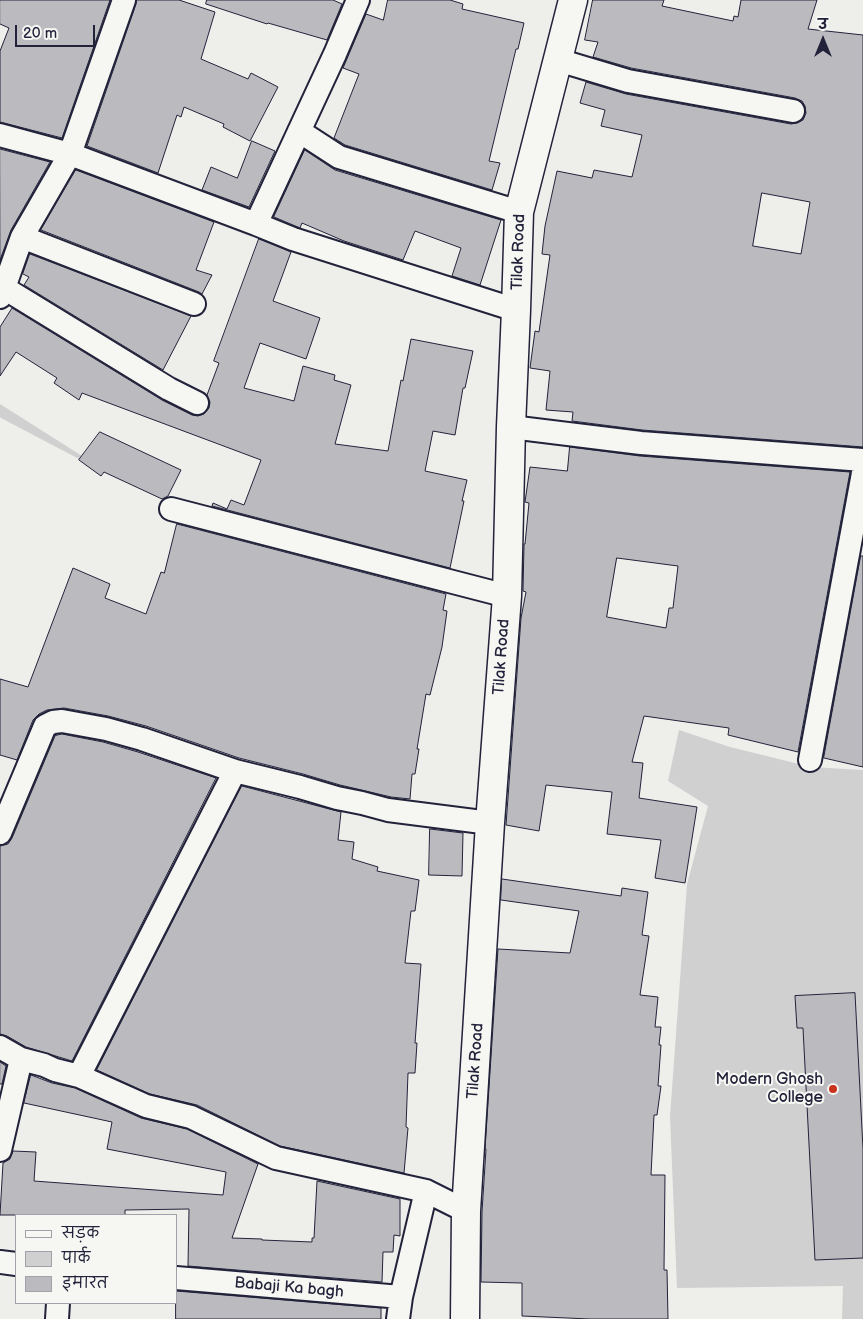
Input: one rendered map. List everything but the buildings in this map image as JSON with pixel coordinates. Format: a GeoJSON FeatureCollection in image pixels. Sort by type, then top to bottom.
{"type":"FeatureCollection","features":[{"type":"Feature","properties":{"kind":"main road","name":"Tilak Road"},"geometry":{"type":"LineString","coordinates":[[465,1319],[466,1211],[490,823],[507,596],[519,212],[573,0]]}},
{"type":"Feature","properties":{"kind":"street"},"geometry":{"type":"LineString","coordinates":[[124,0],[70,154],[22,238],[2,293],[169,389],[197,402]]}},
{"type":"Feature","properties":{"kind":"street"},"geometry":{"type":"LineString","coordinates":[[256,224],[358,0]]}},
{"type":"Feature","properties":{"kind":"street"},"geometry":{"type":"LineString","coordinates":[[558,60],[628,81],[793,111]]}},
{"type":"Feature","properties":{"kind":"street"},"geometry":{"type":"LineString","coordinates":[[299,131],[339,157],[519,212]]}},
{"type":"Feature","properties":{"kind":"street"},"geometry":{"type":"LineString","coordinates":[[0,135],[70,154],[293,239],[516,310]]}},
{"type":"Feature","properties":{"kind":"street"},"geometry":{"type":"LineString","coordinates":[[22,238],[194,304]]}},
{"type":"Feature","properties":{"kind":"street"},"geometry":{"type":"LineString","coordinates":[[511,427],[641,443],[863,460]]}},
{"type":"Feature","properties":{"kind":"street"},"geometry":{"type":"LineString","coordinates":[[810,760],[863,473]]}},
{"type":"Feature","properties":{"kind":"street"},"geometry":{"type":"LineString","coordinates":[[171,509],[507,596]]}},
{"type":"Feature","properties":{"kind":"street"},"geometry":{"type":"LineString","coordinates":[[0,833],[45,726],[53,722],[62,721],[106,729],[142,739],[235,771],[337,798],[388,810],[490,823]]}},
{"type":"Feature","properties":{"kind":"street"},"geometry":{"type":"LineString","coordinates":[[79,1076],[235,771]]}},
{"type":"Feature","properties":{"kind":"street"},"geometry":{"type":"LineString","coordinates":[[0,1047],[21,1059],[79,1076],[146,1106],[191,1117],[276,1158],[426,1191],[466,1211]]}},
{"type":"Feature","properties":{"kind":"street"},"geometry":{"type":"LineString","coordinates":[[0,1150],[21,1059]]}},
{"type":"Feature","properties":{"kind":"street"},"geometry":{"type":"LineString","coordinates":[[400,1308],[426,1191]]}},
{"type":"Feature","properties":{"kind":"street"},"geometry":{"type":"LineString","coordinates":[[0,1262],[15,1264]]}},
{"type":"Feature","properties":{"kind":"street","name":"Babaji Ka bagh"},"geometry":{"type":"LineString","coordinates":[[178,1278],[400,1308]]}},
{"type":"Feature","properties":{"kind":"street"},"geometry":{"type":"LineString","coordinates":[[57,1319],[58,1304]]}},
{"type":"Feature","properties":{"kind":"green space"},"geometry":{"type":"Polygon","coordinates":[[[0,404],[90,461],[81,460],[1,418],[0,404]]]}},
{"type":"Feature","properties":{"kind":"green space"},"geometry":{"type":"Polygon","coordinates":[[[679,730],[730,747],[811,767],[863,770],[863,1319],[842,1319],[843,1286],[677,1288],[670,1116],[687,884],[708,806],[668,781],[679,730]]]}},
{"type":"Feature","properties":{"kind":"place","name":"Modern Ghosh College"},"geometry":{"type":"Point","coordinates":[833,1089]}}]}
